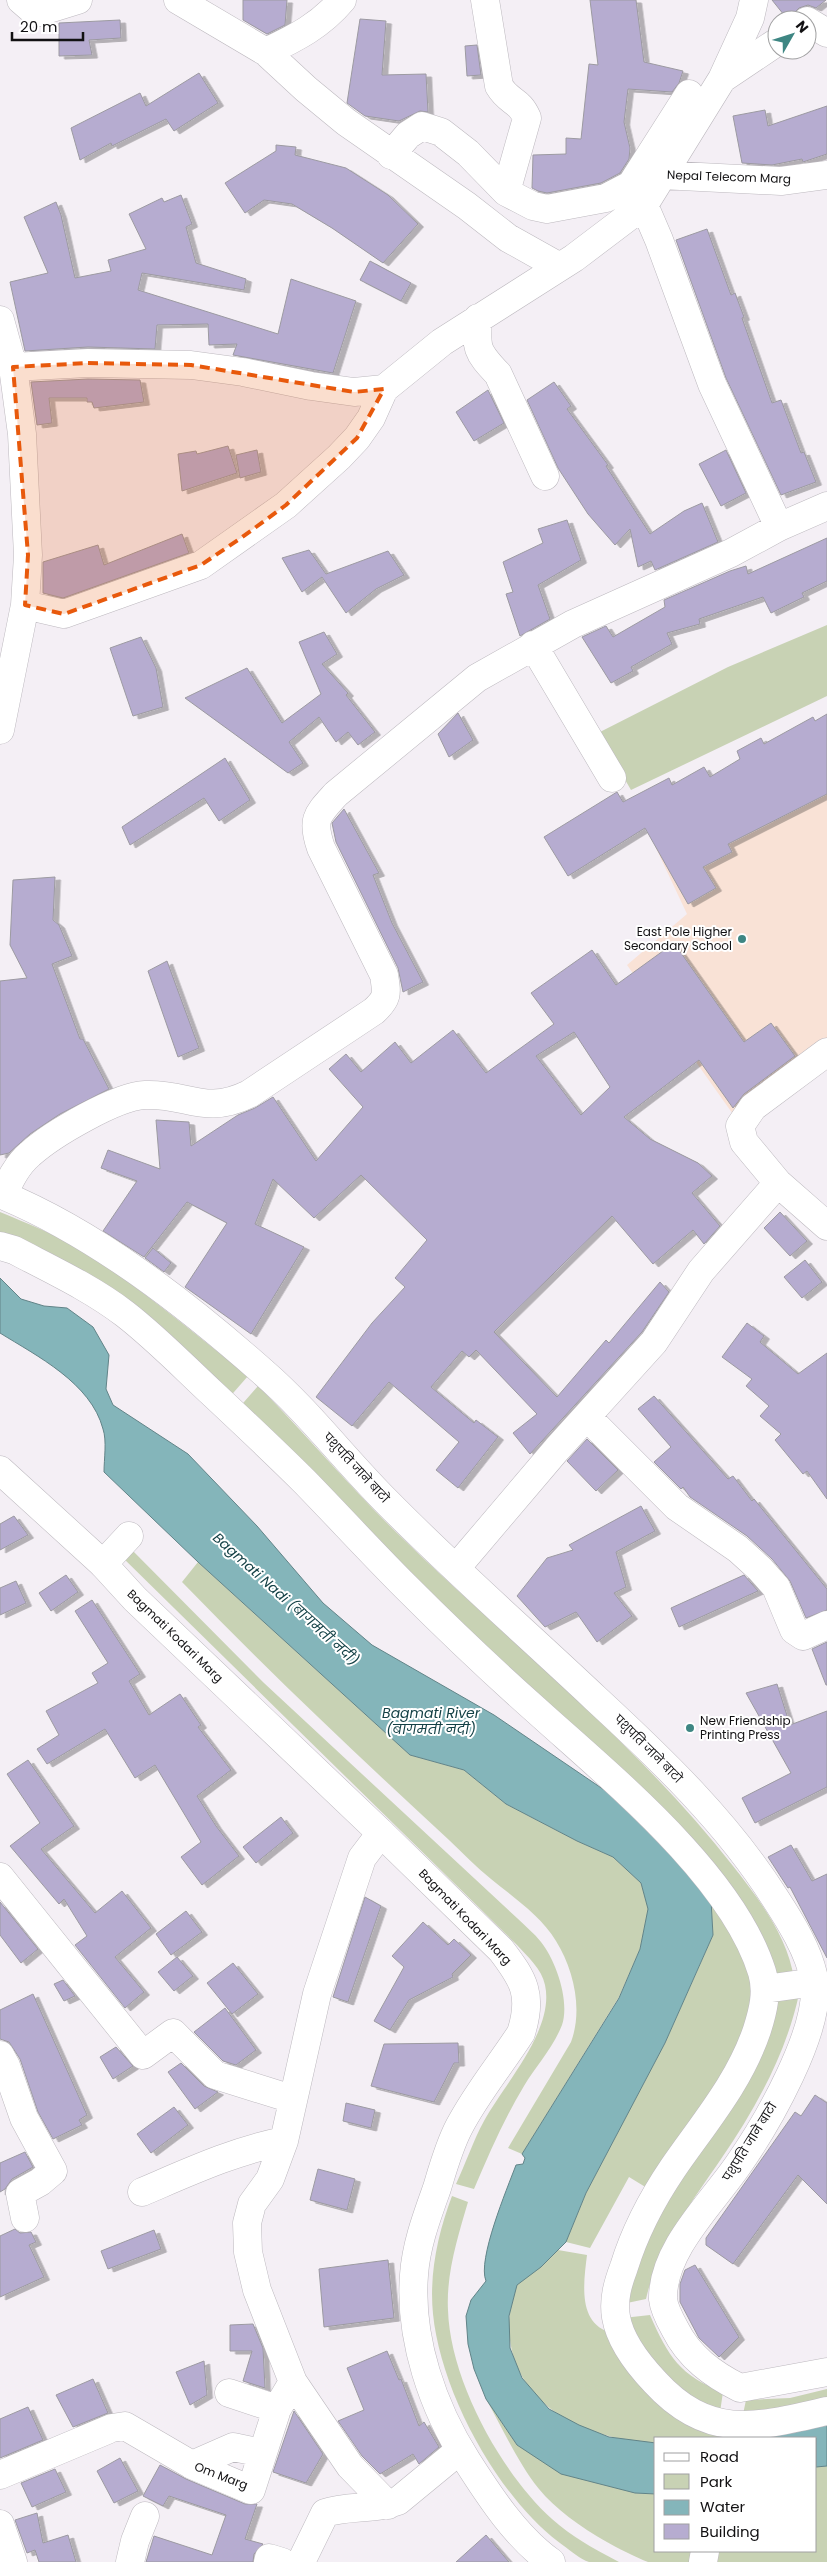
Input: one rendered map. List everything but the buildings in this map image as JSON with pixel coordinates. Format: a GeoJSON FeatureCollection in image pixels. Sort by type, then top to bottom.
{"type":"FeatureCollection","features":[{"type":"Feature","properties":{"kind":"street"},"geometry":{"type":"LineString","coordinates":[[21,0],[36,13],[78,0]]}},
{"type":"Feature","properties":{"kind":"street"},"geometry":{"type":"LineString","coordinates":[[178,0],[266,52],[306,89],[391,156],[467,206],[508,238],[558,266]]}},
{"type":"Feature","properties":{"kind":"street"},"geometry":{"type":"LineString","coordinates":[[266,52],[312,28],[329,16],[342,0]]}},
{"type":"Feature","properties":{"kind":"street"},"geometry":{"type":"LineString","coordinates":[[485,0],[499,86],[505,97],[522,106],[527,118],[506,192]]}},
{"type":"Feature","properties":{"kind":"street"},"geometry":{"type":"LineString","coordinates":[[25,605],[64,614],[201,565],[286,505],[357,438],[371,418],[384,388],[442,342],[613,230],[644,205],[722,79],[750,18],[754,0]]}},
{"type":"Feature","properties":{"kind":"street"},"geometry":{"type":"LineString","coordinates":[[722,79],[767,49]]}},
{"type":"Feature","properties":{"kind":"street"},"geometry":{"type":"LineString","coordinates":[[391,156],[408,135],[422,126],[433,128],[468,153],[506,192],[533,206],[547,209],[606,198],[625,190],[631,185],[689,94]]}},
{"type":"Feature","properties":{"kind":"street","name":"Nepal Telecom Marg"},"geometry":{"type":"LineString","coordinates":[[661,175],[781,181],[827,175]]}},
{"type":"Feature","properties":{"kind":"street"},"geometry":{"type":"LineString","coordinates":[[644,205],[659,240],[712,384],[779,527]]}},
{"type":"Feature","properties":{"kind":"street"},"geometry":{"type":"LineString","coordinates":[[478,318],[476,344],[498,374],[545,476]]}},
{"type":"Feature","properties":{"kind":"street"},"geometry":{"type":"LineString","coordinates":[[0,320],[13,367],[11,435],[28,555],[25,605],[0,730]]}},
{"type":"Feature","properties":{"kind":"street"},"geometry":{"type":"LineString","coordinates":[[13,367],[88,363],[192,365],[354,392],[384,388]]}},
{"type":"Feature","properties":{"kind":"street"},"geometry":{"type":"LineString","coordinates":[[1,1194],[14,1172],[30,1154],[48,1140],[116,1101],[143,1095],[167,1095],[195,1103],[231,1103],[249,1094],[374,1011],[385,1001],[387,990],[384,975],[321,848],[315,831],[317,815],[336,794],[477,678],[573,624],[731,553],[779,527],[827,506]]}},
{"type":"Feature","properties":{"kind":"street"},"geometry":{"type":"LineString","coordinates":[[533,646],[612,778]]}},
{"type":"Feature","properties":{"kind":"street"},"geometry":{"type":"LineString","coordinates":[[827,1052],[753,1107],[740,1126],[744,1142],[778,1182],[827,1226]]}},
{"type":"Feature","properties":{"kind":"street"},"geometry":{"type":"LineString","coordinates":[[456,1568],[654,1342],[701,1271],[778,1182]]}},
{"type":"Feature","properties":{"kind":"street","name":"पशुपति जाने बाटो"},"geometry":{"type":"LineString","coordinates":[[1,1194],[51,1216],[100,1246],[186,1309],[262,1371],[296,1402],[385,1501],[656,1754],[740,1848],[785,1914],[800,1944],[815,1982],[811,2018],[795,2062],[771,2112],[738,2165],[691,2227],[672,2259],[665,2282],[663,2301],[677,2334],[688,2351],[704,2366],[740,2388]]}},
{"type":"Feature","properties":{"kind":"street"},"geometry":{"type":"LineString","coordinates":[[0,1246],[14,1250],[93,1292],[148,1334],[306,1483],[405,1586],[511,1688],[656,1821],[703,1872],[735,1916],[754,1950],[765,1989],[760,2022],[750,2050],[720,2105],[672,2169],[644,2216],[629,2251],[615,2301],[622,2335],[634,2357],[654,2382],[677,2404],[700,2417],[731,2432],[827,2411]]}},
{"type":"Feature","properties":{"kind":"street"},"geometry":{"type":"LineString","coordinates":[[587,1417],[677,1507],[738,1549],[760,1569],[776,1587],[794,1630],[803,1636],[827,1625]]}},
{"type":"Feature","properties":{"kind":"street","name":"Bagmati Kodari Marg"},"geometry":{"type":"LineString","coordinates":[[0,1470],[104,1564],[135,1598],[501,1950],[518,1971],[526,1989],[526,2018],[521,2033],[459,2127],[429,2210],[420,2241],[414,2275],[414,2314],[428,2380],[460,2450],[518,2531],[551,2562]]}},
{"type":"Feature","properties":{"kind":"street"},"geometry":{"type":"LineString","coordinates":[[104,1564],[129,1536]]}},
{"type":"Feature","properties":{"kind":"street"},"geometry":{"type":"LineString","coordinates":[[381,1833],[362,1858],[317,1994],[284,2141],[270,2179],[252,2204],[247,2223],[247,2233],[248,2252],[257,2290],[293,2382],[350,2466],[388,2505]]}},
{"type":"Feature","properties":{"kind":"street"},"geometry":{"type":"LineString","coordinates":[[0,1877],[143,2055],[173,2032],[215,2075],[292,2099]]}},
{"type":"Feature","properties":{"kind":"street"},"geometry":{"type":"LineString","coordinates":[[765,1989],[815,1982]]}},
{"type":"Feature","properties":{"kind":"street"},"geometry":{"type":"LineString","coordinates":[[0,2055],[6,2066],[24,2118],[53,2171],[40,2182],[20,2193],[25,2218]]}},
{"type":"Feature","properties":{"kind":"street"},"geometry":{"type":"LineString","coordinates":[[142,2192],[245,2150],[284,2141]]}},
{"type":"Feature","properties":{"kind":"street"},"geometry":{"type":"LineString","coordinates":[[731,2432],[740,2388],[827,2372]]}},
{"type":"Feature","properties":{"kind":"street","name":"Om Marg"},"geometry":{"type":"LineString","coordinates":[[0,2475],[112,2428],[126,2426],[192,2465],[251,2490],[277,2408],[293,2382]]}},
{"type":"Feature","properties":{"kind":"street"},"geometry":{"type":"LineString","coordinates":[[229,2393],[277,2408]]}},
{"type":"Feature","properties":{"kind":"street"},"geometry":{"type":"LineString","coordinates":[[192,2465],[233,2447],[262,2453]]}},
{"type":"Feature","properties":{"kind":"street"},"geometry":{"type":"LineString","coordinates":[[301,2562],[325,2513],[336,2510],[388,2505],[398,2501],[460,2450]]}},
{"type":"Feature","properties":{"kind":"street"},"geometry":{"type":"LineString","coordinates":[[130,2562],[135,2541],[145,2516]]}},
{"type":"Feature","properties":{"kind":"street"},"geometry":{"type":"LineString","coordinates":[[0,2524],[13,2562]]}},
{"type":"Feature","properties":{"kind":"street"},"geometry":{"type":"LineString","coordinates":[[268,2562],[269,2558],[282,2562]]}},
{"type":"Feature","properties":{"kind":"highlighted area"},"geometry":{"type":"Polygon","coordinates":[[[88,363],[191,365],[354,392],[384,389],[357,438],[286,505],[241,538],[201,565],[64,614],[25,605],[28,555],[13,367],[88,363]]]}},
{"type":"Feature","properties":{"kind":"shaded area","name":"East Pole Higher Secondary School"},"geometry":{"type":"Polygon","coordinates":[[[827,757],[827,1047],[735,1117],[627,965],[687,914],[655,846],[827,757]]]}},
{"type":"Feature","properties":{"kind":"green space"},"geometry":{"type":"Polygon","coordinates":[[[827,625],[827,696],[631,790],[598,733],[728,667],[827,625]]]}},
{"type":"Feature","properties":{"kind":"green space"},"geometry":{"type":"Polygon","coordinates":[[[0,1212],[58,1237],[99,1262],[164,1309],[248,1376],[227,1400],[125,1317],[0,1252],[0,1212]]]}},
{"type":"Feature","properties":{"kind":"green space"},"geometry":{"type":"Polygon","coordinates":[[[258,1386],[397,1533],[614,1735],[695,1821],[743,1879],[771,1919],[786,1948],[794,1979],[773,1981],[743,1915],[237,1410],[258,1386]]]}},
{"type":"Feature","properties":{"kind":"green space"},"geometry":{"type":"Polygon","coordinates":[[[128,1546],[264,1683],[532,1933],[547,1950],[563,1993],[564,2015],[562,2025],[510,2111],[474,2189],[456,2184],[484,2121],[515,2074],[535,2038],[546,2002],[545,1985],[541,1974],[534,1963],[517,1945],[120,1555],[128,1546]]]}},
{"type":"Feature","properties":{"kind":"green space"},"geometry":{"type":"Polygon","coordinates":[[[198,1562],[410,1755],[464,1770],[506,1804],[577,1841],[613,1857],[641,1883],[649,1909],[640,1949],[619,1997],[522,2154],[508,2148],[571,2042],[575,2030],[575,1990],[568,1965],[556,1941],[535,1915],[480,1870],[347,1745],[182,1582],[198,1562]]]}},
{"type":"Feature","properties":{"kind":"green space"},"geometry":{"type":"Polygon","coordinates":[[[711,1900],[720,1908],[756,1984],[744,2040],[647,2188],[629,2177],[590,2248],[566,2242],[586,2193],[665,2043],[713,1935],[711,1900]]]}},
{"type":"Feature","properties":{"kind":"green space"},"geometry":{"type":"Polygon","coordinates":[[[799,1994],[778,2059],[758,2100],[667,2243],[651,2280],[646,2299],[627,2303],[623,2287],[772,1999],[799,1994]]]}},
{"type":"Feature","properties":{"kind":"green space"},"geometry":{"type":"Polygon","coordinates":[[[452,2196],[468,2202],[454,2255],[449,2283],[448,2310],[451,2337],[468,2395],[497,2451],[533,2500],[568,2532],[619,2562],[586,2561],[540,2526],[517,2501],[496,2473],[477,2442],[461,2410],[438,2345],[432,2299],[436,2254],[452,2196]]]}},
{"type":"Feature","properties":{"kind":"green space"},"geometry":{"type":"Polygon","coordinates":[[[558,2250],[587,2255],[584,2288],[587,2310],[592,2319],[599,2327],[609,2332],[675,2415],[719,2437],[654,2437],[654,2443],[604,2435],[580,2426],[558,2414],[539,2398],[524,2379],[513,2356],[509,2319],[514,2293],[518,2284],[544,2264],[558,2250]]]}},
{"type":"Feature","properties":{"kind":"green space"},"geometry":{"type":"Polygon","coordinates":[[[650,2315],[663,2342],[677,2363],[696,2379],[723,2392],[719,2419],[669,2388],[623,2318],[650,2315]]]}},
{"type":"Feature","properties":{"kind":"green space"},"geometry":{"type":"Polygon","coordinates":[[[827,2389],[827,2405],[742,2419],[746,2400],[790,2398],[827,2389]]]}},
{"type":"Feature","properties":{"kind":"green space"},"geometry":{"type":"Polygon","coordinates":[[[486,2399],[517,2445],[635,2493],[654,2494],[654,2552],[817,2552],[817,2467],[827,2466],[827,2562],[648,2562],[604,2541],[561,2511],[539,2489],[511,2446],[486,2399]]]}},
{"type":"Feature","properties":{"kind":"water","name":"Bagmati River (बागमती नदी)"},"geometry":{"type":"Polygon","coordinates":[[[0,1278],[21,1299],[44,1306],[67,1308],[93,1327],[109,1355],[106,1389],[113,1405],[188,1454],[257,1526],[323,1603],[372,1645],[494,1715],[619,1800],[641,1820],[711,1900],[713,1935],[665,2043],[586,2193],[566,2242],[541,2267],[517,2285],[509,2316],[510,2348],[522,2378],[549,2409],[579,2425],[609,2437],[654,2443],[654,2494],[635,2493],[561,2474],[517,2445],[486,2399],[474,2369],[468,2344],[466,2316],[471,2300],[486,2281],[484,2271],[489,2241],[516,2165],[523,2164],[525,2158],[522,2154],[619,1998],[640,1949],[648,1909],[641,1883],[613,1857],[577,1841],[506,1804],[464,1770],[410,1755],[198,1562],[104,1472],[105,1444],[103,1429],[97,1413],[87,1398],[61,1372],[0,1333],[0,1278]]]}},
{"type":"Feature","properties":{"kind":"water"},"geometry":{"type":"Polygon","coordinates":[[[827,2422],[827,2466],[817,2467],[817,2437],[755,2437],[827,2422]]]}},
{"type":"Feature","properties":{"kind":"place","name":"East Pole Higher Secondary School"},"geometry":{"type":"Point","coordinates":[742,939]}},
{"type":"Feature","properties":{"kind":"place","name":"New Friendship Printing Press"},"geometry":{"type":"Point","coordinates":[690,1728]}},
{"type":"Feature","properties":{"kind":"water label","name":"Bagmati Nadi (बागमती नदी)"},"geometry":{"type":"Point","coordinates":[286,1599]}}]}
